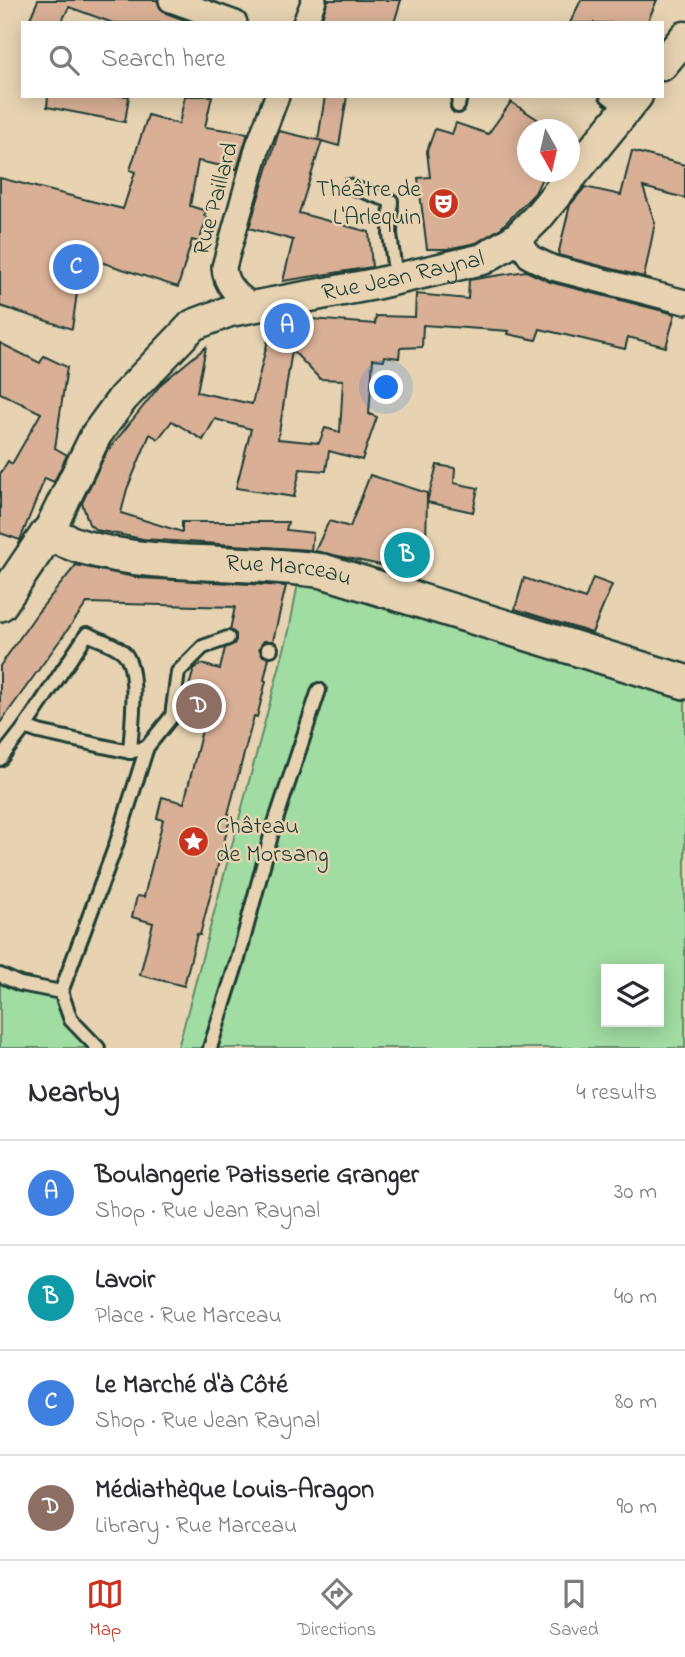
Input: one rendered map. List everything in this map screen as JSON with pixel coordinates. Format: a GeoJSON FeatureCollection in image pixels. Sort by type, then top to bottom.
{"type":"FeatureCollection","features":[{"type":"Feature","properties":{"kind":"main road","name":"Rue Jean Raynal"},"geometry":{"type":"LineString","coordinates":[[0,604],[48,533]]}},
{"type":"Feature","properties":{"kind":"main road","name":"Rue Marceau"},"geometry":{"type":"LineString","coordinates":[[48,533],[80,546],[153,560],[278,564],[323,570],[685,682]]}},
{"type":"Feature","properties":{"kind":"street"},"geometry":{"type":"LineString","coordinates":[[171,0],[229,21]]}},
{"type":"Feature","properties":{"kind":"street"},"geometry":{"type":"LineString","coordinates":[[306,21],[314,0]]}},
{"type":"Feature","properties":{"kind":"street"},"geometry":{"type":"LineString","coordinates":[[664,63],[685,37]]}},
{"type":"Feature","properties":{"kind":"street","name":"Rue Paillard"},"geometry":{"type":"LineString","coordinates":[[253,306],[234,292],[224,278],[224,267],[258,146],[276,98]]}},
{"type":"Feature","properties":{"kind":"street","name":"Rue Jean Raynal"},"geometry":{"type":"LineString","coordinates":[[48,533],[96,435],[123,398],[193,325],[210,317],[253,306],[396,279],[483,259],[517,238],[551,202],[623,101]]}},
{"type":"Feature","properties":{"kind":"street"},"geometry":{"type":"LineString","coordinates":[[517,238],[530,257],[554,268],[685,302]]}},
{"type":"Feature","properties":{"kind":"lane"},"geometry":{"type":"LineString","coordinates":[[349,186],[391,201],[390,234],[396,279]]}},
{"type":"Feature","properties":{"kind":"lane"},"geometry":{"type":"LineString","coordinates":[[0,758],[25,727],[87,634],[122,651],[129,660],[133,679],[130,752]]}},
{"type":"Feature","properties":{"kind":"lane"},"geometry":{"type":"LineString","coordinates":[[98,1048],[71,1020],[61,992],[116,845],[147,747],[172,716],[178,672],[203,647],[228,638]]}},
{"type":"Feature","properties":{"kind":"lane"},"geometry":{"type":"LineString","coordinates":[[210,1048],[238,959],[272,832],[319,690]]}},
{"type":"Feature","properties":{"kind":"lane"},"geometry":{"type":"LineString","coordinates":[[25,727],[130,752],[147,747]]}},
{"type":"Feature","properties":{"kind":"lane"},"geometry":{"type":"LineString","coordinates":[[0,975],[20,984],[61,992]]}},
{"type":"Feature","properties":{"kind":"green space"},"geometry":{"type":"Polygon","coordinates":[[[298,583],[397,606],[685,696],[685,1048],[178,1048],[289,631],[298,583]]]}},
{"type":"Feature","properties":{"kind":"green space"},"geometry":{"type":"Polygon","coordinates":[[[0,975],[61,992],[71,1020],[98,1048],[0,1048],[0,975]]]}},
{"type":"Feature","properties":{"kind":"building"},"geometry":{"type":"Polygon","coordinates":[[[38,0],[157,0],[166,13],[188,21],[108,21],[69,7],[62,21],[29,21],[38,0]]]}},
{"type":"Feature","properties":{"kind":"building"},"geometry":{"type":"Polygon","coordinates":[[[328,0],[401,0],[395,21],[321,21],[328,0]]]}},
{"type":"Feature","properties":{"kind":"building"},"geometry":{"type":"Polygon","coordinates":[[[581,0],[657,0],[648,21],[571,21],[581,0]]]}},
{"type":"Feature","properties":{"kind":"building"},"geometry":{"type":"Polygon","coordinates":[[[48,98],[129,98],[125,122],[47,107],[48,98]]]}},
{"type":"Feature","properties":{"kind":"building"},"geometry":{"type":"Polygon","coordinates":[[[185,98],[212,98],[205,127],[248,133],[237,169],[198,161],[190,206],[206,211],[204,216],[207,217],[199,242],[192,240],[178,287],[82,256],[72,329],[0,306],[0,178],[123,209],[135,172],[130,170],[148,115],[179,124],[185,98]]]}},
{"type":"Feature","properties":{"kind":"building"},"geometry":{"type":"Polygon","coordinates":[[[325,98],[347,98],[339,146],[318,140],[325,98]]]}},
{"type":"Feature","properties":{"kind":"building"},"geometry":{"type":"Polygon","coordinates":[[[511,102],[537,119],[517,119],[517,182],[540,182],[535,193],[501,228],[476,243],[447,249],[427,249],[418,178],[430,177],[427,151],[435,129],[452,134],[456,123],[488,134],[511,102]]]}},
{"type":"Feature","properties":{"kind":"building"},"geometry":{"type":"Polygon","coordinates":[[[279,131],[322,141],[299,213],[369,232],[372,267],[283,281],[293,240],[249,228],[279,131]]]}},
{"type":"Feature","properties":{"kind":"building"},"geometry":{"type":"Polygon","coordinates":[[[632,151],[685,165],[685,198],[643,187],[655,223],[644,277],[558,255],[570,205],[585,187],[621,195],[632,151]]]}},
{"type":"Feature","properties":{"kind":"building"},"geometry":{"type":"Polygon","coordinates":[[[526,271],[550,282],[675,314],[666,347],[628,337],[625,349],[540,329],[536,340],[508,334],[509,331],[423,325],[422,347],[400,348],[399,358],[385,356],[384,360],[373,359],[369,414],[377,417],[362,460],[329,451],[326,471],[300,469],[294,497],[236,488],[251,429],[215,419],[203,440],[172,421],[158,439],[150,434],[127,489],[121,513],[182,532],[182,522],[288,522],[286,530],[313,533],[311,550],[143,539],[96,530],[89,524],[82,503],[106,453],[162,383],[206,347],[197,392],[252,404],[271,328],[267,324],[297,328],[299,318],[375,324],[376,316],[415,317],[416,294],[468,299],[469,280],[526,271]],[[292,350],[278,439],[319,443],[325,428],[340,432],[343,380],[320,379],[292,350]]]}},
{"type":"Feature","properties":{"kind":"building"},"geometry":{"type":"Polygon","coordinates":[[[0,343],[40,363],[44,356],[67,367],[55,448],[67,455],[54,482],[45,478],[20,540],[0,533],[0,474],[8,461],[12,464],[41,413],[0,393],[0,343]]]}},
{"type":"Feature","properties":{"kind":"building"},"geometry":{"type":"Polygon","coordinates":[[[437,465],[455,468],[454,483],[478,488],[473,512],[427,502],[437,465]]]}},
{"type":"Feature","properties":{"kind":"building"},"geometry":{"type":"Polygon","coordinates":[[[370,475],[427,493],[426,547],[417,580],[385,566],[315,551],[329,521],[350,527],[370,475]]]}},
{"type":"Feature","properties":{"kind":"building"},"geometry":{"type":"Polygon","coordinates":[[[76,565],[139,578],[286,586],[273,641],[264,641],[259,648],[263,656],[269,658],[264,680],[266,681],[257,717],[254,716],[200,935],[197,934],[184,986],[140,975],[153,923],[132,917],[137,896],[144,897],[163,820],[157,818],[162,797],[184,803],[204,722],[196,695],[187,693],[194,669],[201,664],[220,669],[225,648],[236,640],[236,634],[230,630],[235,607],[87,603],[0,723],[0,666],[38,612],[76,565]]]}},
{"type":"Feature","properties":{"kind":"building"},"geometry":{"type":"Polygon","coordinates":[[[524,578],[585,599],[593,578],[612,585],[592,633],[515,609],[524,578]]]}},
{"type":"Feature","properties":{"kind":"place","name":"Théâtre de L'Arlequin"},"geometry":{"type":"Point","coordinates":[444,204]}},
{"type":"Feature","properties":{"kind":"place","name":"Le Marché d'à Côté"},"geometry":{"type":"Point","coordinates":[76,267]}},
{"type":"Feature","properties":{"kind":"place","name":"Boulangerie Patisserie Granger"},"geometry":{"type":"Point","coordinates":[287,326]}},
{"type":"Feature","properties":{"kind":"place","name":"Lavoir"},"geometry":{"type":"Point","coordinates":[407,555]}},
{"type":"Feature","properties":{"kind":"place","name":"Médiathèque Louis-Aragon"},"geometry":{"type":"Point","coordinates":[199,706]}},
{"type":"Feature","properties":{"kind":"place","name":"Château de Morsang"},"geometry":{"type":"Point","coordinates":[193,841]}}]}
